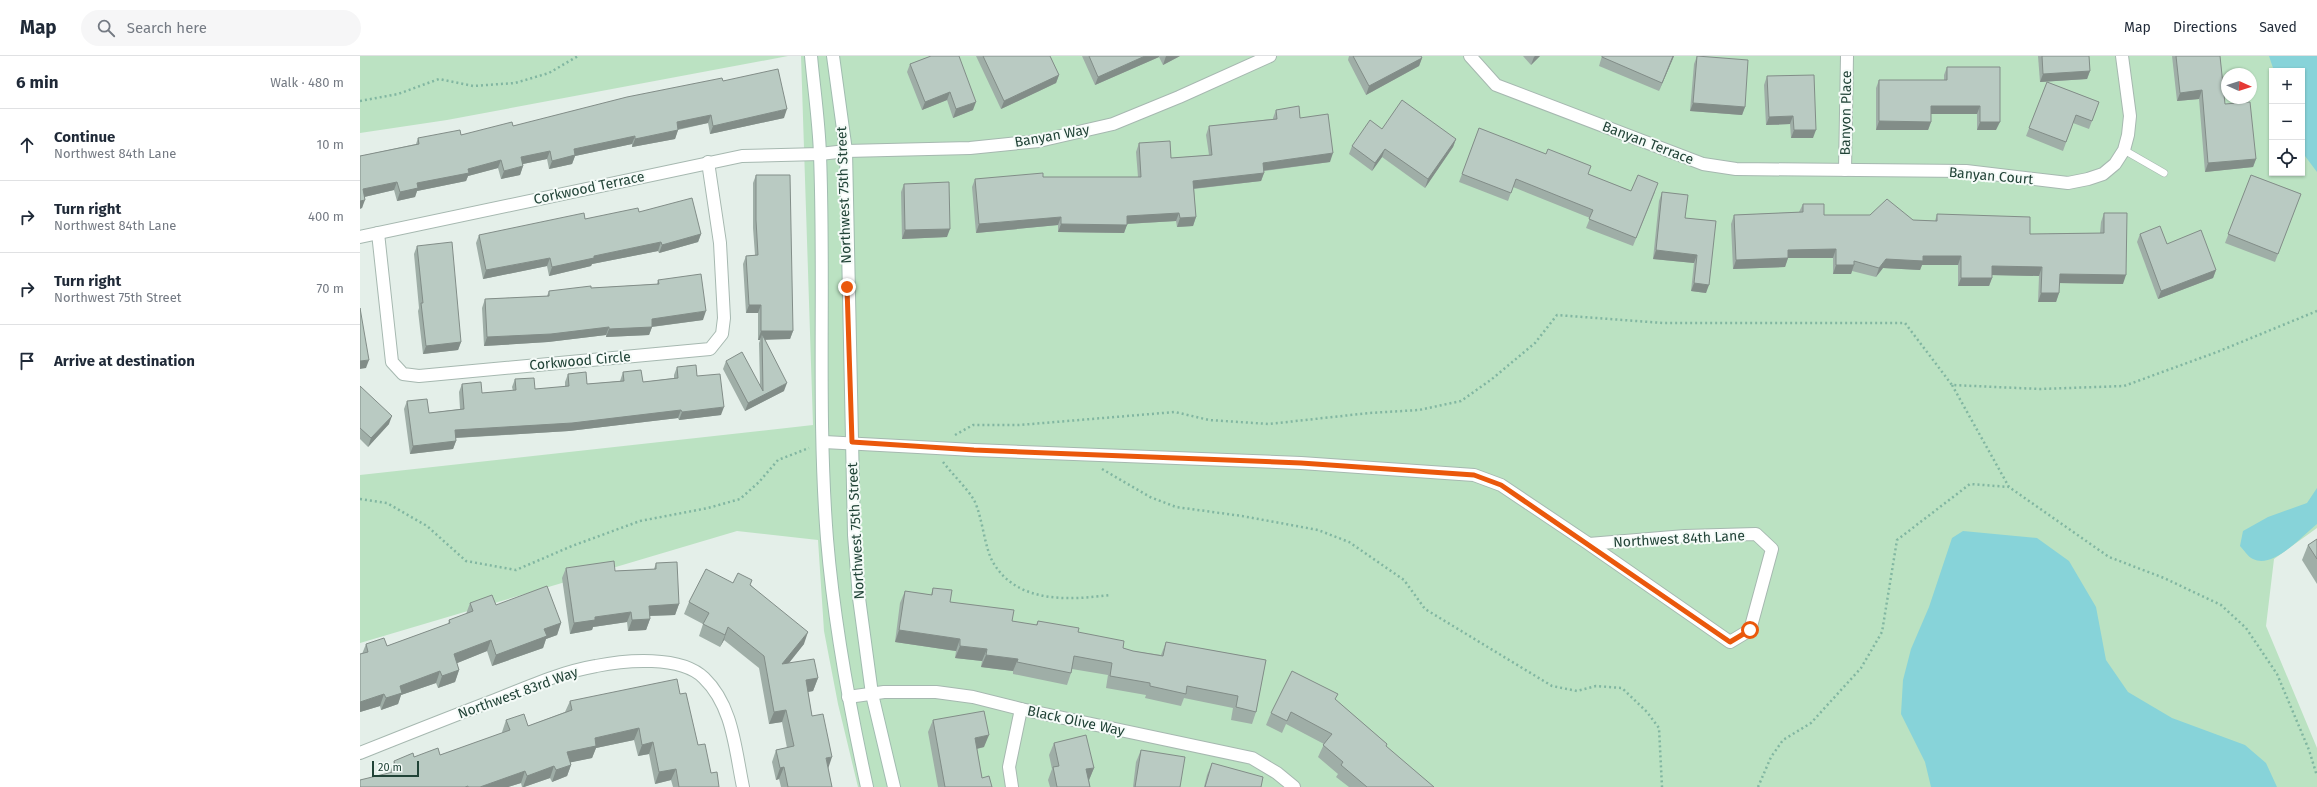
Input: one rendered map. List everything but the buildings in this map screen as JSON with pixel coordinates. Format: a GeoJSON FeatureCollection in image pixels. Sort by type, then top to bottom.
{"type":"FeatureCollection","features":[{"type":"Feature","properties":{"kind":"street","name":"Northwest 75th Street"},"geometry":{"type":"LineString","coordinates":[[811,56],[820,154],[824,442],[827,538],[848,697],[867,787]]}},
{"type":"Feature","properties":{"kind":"street","name":"Northwest 75th Street"},"geometry":{"type":"LineString","coordinates":[[833,56],[846,151],[854,535],[858,590],[872,694],[894,787]]}},
{"type":"Feature","properties":{"kind":"street","name":"Banyan Way"},"geometry":{"type":"LineString","coordinates":[[820,154],[846,151],[970,148],[1040,140],[1098,128],[1113,124],[1180,98],[1270,56]]}},
{"type":"Feature","properties":{"kind":"street","name":"Banyan Terrace"},"geometry":{"type":"LineString","coordinates":[[1470,56],[1476,65],[1496,85],[1703,164],[1736,169],[1845,170]]}},
{"type":"Feature","properties":{"kind":"street","name":"Banyon Place"},"geometry":{"type":"LineString","coordinates":[[1845,170],[1847,56]]}},
{"type":"Feature","properties":{"kind":"street","name":"Banyan Court"},"geometry":{"type":"LineString","coordinates":[[1845,170],[1966,172],[2068,183],[2103,174],[2115,164],[2124,150],[2130,116],[2122,56]]}},
{"type":"Feature","properties":{"kind":"street","name":"Corkwood Terrace"},"geometry":{"type":"LineString","coordinates":[[360,237],[708,162],[742,156],[820,154]]}},
{"type":"Feature","properties":{"kind":"street","name":"Corkwood Circle"},"geometry":{"type":"LineString","coordinates":[[378,233],[392,362],[403,374],[419,376],[710,350],[722,334],[724,318],[720,243],[708,162]]}},
{"type":"Feature","properties":{"kind":"street","name":"Northwest 84th Lane"},"geometry":{"type":"LineString","coordinates":[[824,442],[852,442],[931,447],[1301,463],[1474,475],[1501,485],[1730,642],[1750,630],[1772,549],[1756,534],[1685,536],[1589,544]]}},
{"type":"Feature","properties":{"kind":"street","name":"Northwest 83rd Way"},"geometry":{"type":"LineString","coordinates":[[360,753],[552,677],[596,666],[662,661],[683,666],[703,676],[717,692],[729,718],[743,787]]}},
{"type":"Feature","properties":{"kind":"street","name":"Black Olive Way"},"geometry":{"type":"LineString","coordinates":[[848,697],[872,694],[936,692],[973,697],[1021,709],[1252,758],[1277,773],[1294,787]]}},
{"type":"Feature","properties":{"kind":"street"},"geometry":{"type":"LineString","coordinates":[[1012,787],[1009,767],[1021,709]]}},
{"type":"Feature","properties":{"kind":"lane"},"geometry":{"type":"LineString","coordinates":[[2124,150],[2164,172]]}},
{"type":"Feature","properties":{"kind":"path"},"geometry":{"type":"LineString","coordinates":[[360,101],[398,94],[439,79],[473,86],[515,83],[549,73],[578,56]]}},
{"type":"Feature","properties":{"kind":"path"},"geometry":{"type":"LineString","coordinates":[[1952,385],[2040,389],[2124,386],[2217,352],[2317,311]]}},
{"type":"Feature","properties":{"kind":"path"},"geometry":{"type":"LineString","coordinates":[[952,436],[973,425],[1019,425],[1176,412],[1209,420],[1269,424],[1369,413],[1419,410],[1461,401],[1492,380],[1535,344],[1557,315],[1663,323],[1905,322],[1952,385],[2009,487],[2109,557],[2164,578],[2221,605],[2246,628],[2277,674],[2309,750],[2317,776]]}},
{"type":"Feature","properties":{"kind":"path"},"geometry":{"type":"LineString","coordinates":[[360,499],[387,503],[427,526],[466,561],[516,570],[572,546],[640,521],[708,508],[740,498],[759,482],[778,460],[824,442]]}},
{"type":"Feature","properties":{"kind":"path"},"geometry":{"type":"LineString","coordinates":[[931,447],[974,500],[993,564],[1014,585],[1047,598],[1082,598],[1110,595]]}},
{"type":"Feature","properties":{"kind":"path"},"geometry":{"type":"LineString","coordinates":[[1100,468],[1150,497],[1176,507],[1242,516],[1318,530],[1349,542],[1404,580],[1424,609],[1552,686],[1577,691],[1596,686],[1622,688],[1647,712],[1660,728],[1662,787]]}},
{"type":"Feature","properties":{"kind":"path"},"geometry":{"type":"LineString","coordinates":[[1758,787],[1771,757],[1783,740],[1811,722],[1861,668],[1882,632],[1897,540],[1970,484],[2009,487]]}},
{"type":"Feature","properties":{"kind":"green space"},"geometry":{"type":"Polygon","coordinates":[[[360,56],[788,56],[447,120],[360,133],[360,56]]]}},
{"type":"Feature","properties":{"kind":"green space"},"geometry":{"type":"Polygon","coordinates":[[[801,56],[2317,56],[2317,528],[2274,559],[2266,626],[2317,748],[2317,787],[858,787],[838,704],[824,631],[818,540],[737,531],[360,643],[360,475],[813,425],[801,56]]]}},
{"type":"Feature","properties":{"kind":"water"},"geometry":{"type":"Polygon","coordinates":[[[2269,56],[2317,56],[2317,172],[2305,156],[2305,68],[2273,68],[2269,56]]]}},
{"type":"Feature","properties":{"kind":"water"},"geometry":{"type":"Polygon","coordinates":[[[2317,488],[2317,524],[2286,550],[2269,560],[2261,561],[2251,558],[2240,546],[2243,531],[2268,517],[2307,503],[2317,488]]]}},
{"type":"Feature","properties":{"kind":"water"},"geometry":{"type":"Polygon","coordinates":[[[1963,531],[2037,538],[2069,561],[2096,607],[2106,660],[2128,692],[2172,718],[2245,745],[2266,763],[2277,787],[1931,787],[1925,762],[1901,714],[1903,680],[1911,649],[1929,607],[1952,538],[1963,531]]]}},
{"type":"Feature","properties":{"kind":"route"},"geometry":{"type":"LineString","coordinates":[[847,287],[852,442],[974,450],[1301,463],[1474,475],[1501,485],[1730,642],[1750,630]]}}]}
